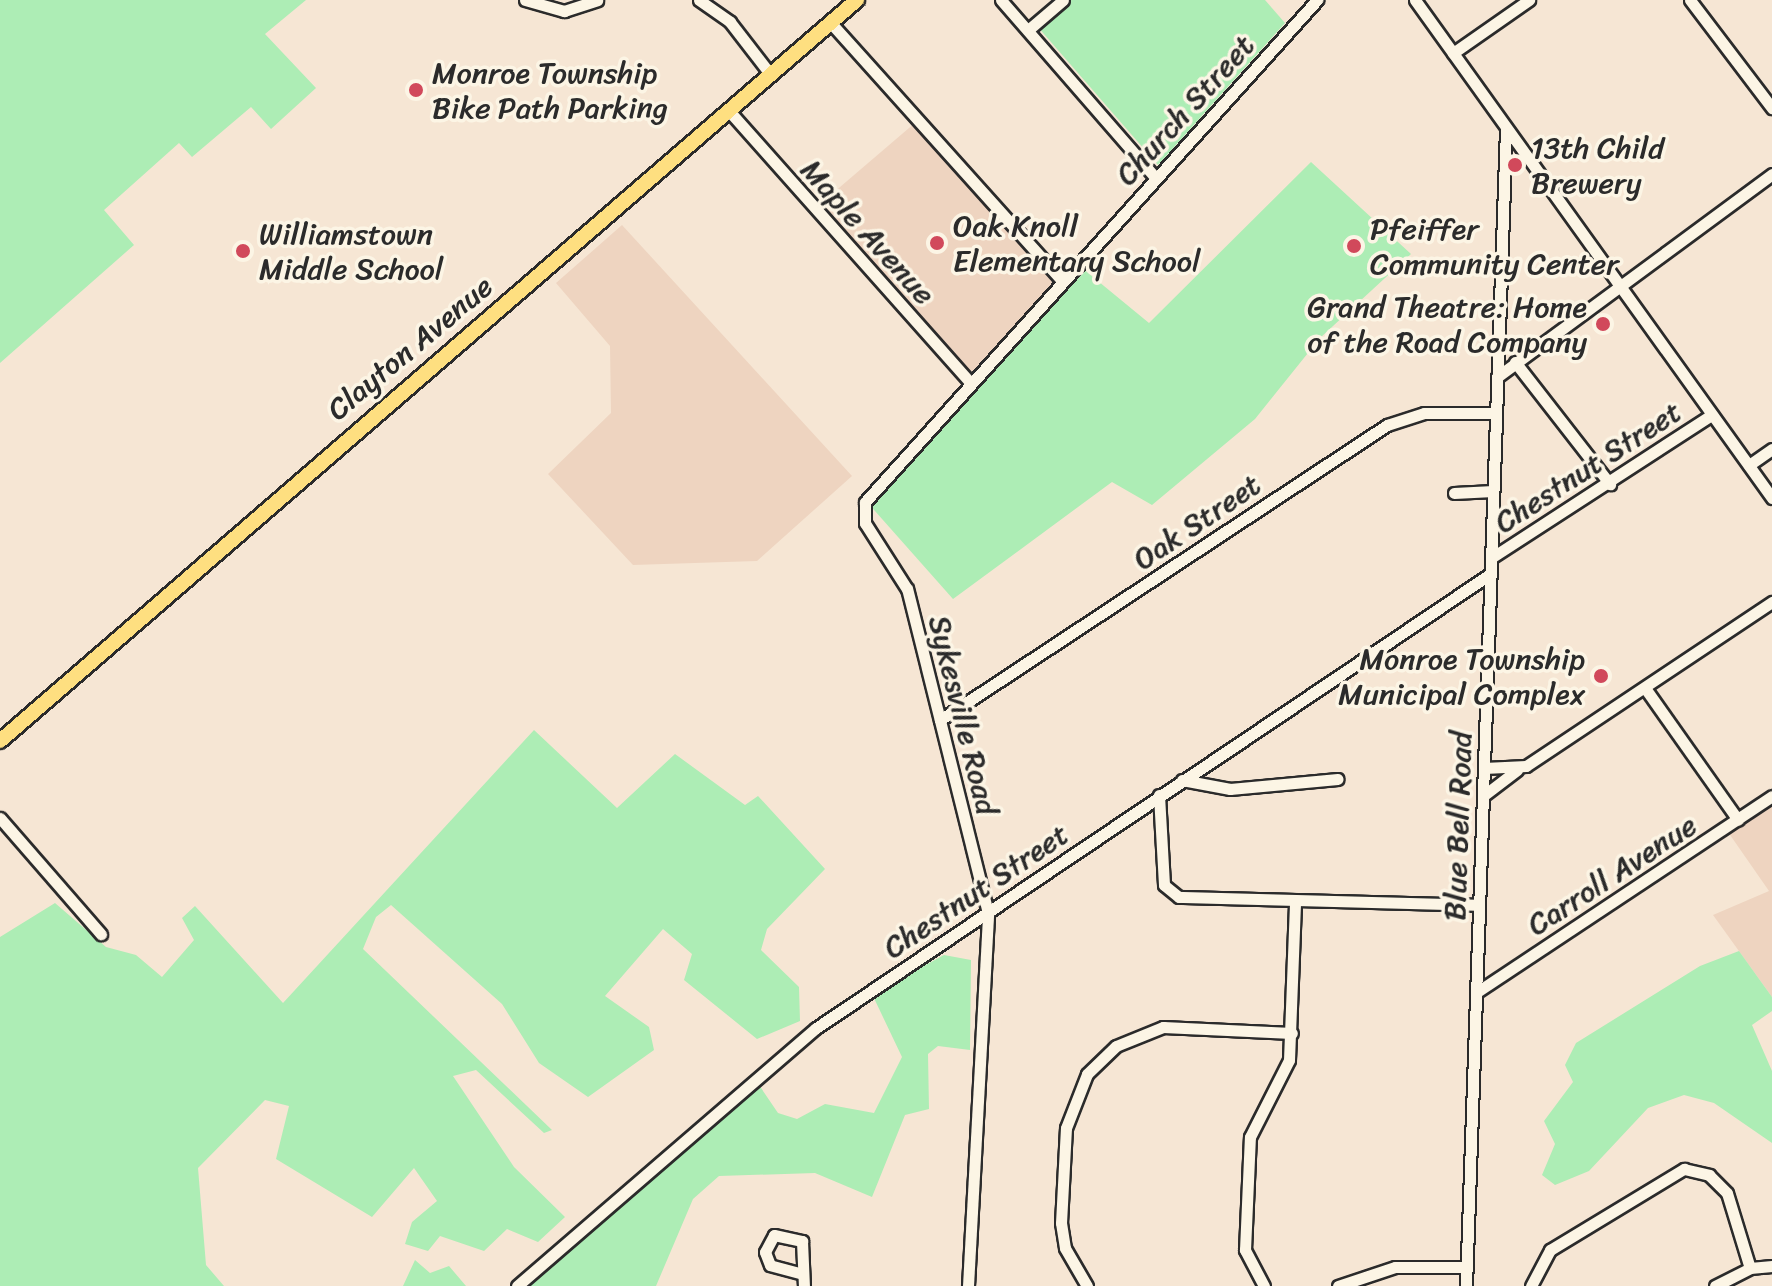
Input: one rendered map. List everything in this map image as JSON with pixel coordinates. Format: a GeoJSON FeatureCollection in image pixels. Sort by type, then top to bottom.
{"type":"FeatureCollection","features":[{"type":"Feature","properties":{"kind":"main road","name":"Clayton Avenue"},"geometry":{"type":"LineString","coordinates":[[0,741],[256,513],[730,112],[857,0]]}},
{"type":"Feature","properties":{"kind":"street"},"geometry":{"type":"LineString","coordinates":[[525,0],[564,11],[597,0]]}},
{"type":"Feature","properties":{"kind":"street"},"geometry":{"type":"LineString","coordinates":[[699,0],[730,22],[771,75]]}},
{"type":"Feature","properties":{"kind":"street"},"geometry":{"type":"LineString","coordinates":[[1001,0],[1156,178]]}},
{"type":"Feature","properties":{"kind":"street"},"geometry":{"type":"LineString","coordinates":[[1028,30],[1063,0]]}},
{"type":"Feature","properties":{"kind":"street","name":"Church Street"},"geometry":{"type":"LineString","coordinates":[[865,502],[1317,0]]}},
{"type":"Feature","properties":{"kind":"street"},"geometry":{"type":"LineString","coordinates":[[1415,0],[1772,498]]}},
{"type":"Feature","properties":{"kind":"street"},"geometry":{"type":"LineString","coordinates":[[1453,53],[1529,0]]}},
{"type":"Feature","properties":{"kind":"street"},"geometry":{"type":"LineString","coordinates":[[1690,0],[1772,108]]}},
{"type":"Feature","properties":{"kind":"street"},"geometry":{"type":"LineString","coordinates":[[830,22],[1062,281]]}},
{"type":"Feature","properties":{"kind":"street","name":"Maple Avenue"},"geometry":{"type":"LineString","coordinates":[[730,112],[971,383]]}},
{"type":"Feature","properties":{"kind":"street","name":"Blue Bell Road"},"geometry":{"type":"LineString","coordinates":[[1466,1286],[1506,129]]}},
{"type":"Feature","properties":{"kind":"street"},"geometry":{"type":"LineString","coordinates":[[1497,377],[1772,174]]}},
{"type":"Feature","properties":{"kind":"street"},"geometry":{"type":"LineString","coordinates":[[1515,362],[1610,484]]}},
{"type":"Feature","properties":{"kind":"street","name":"Oak Street"},"geometry":{"type":"LineString","coordinates":[[940,720],[1387,425],[1424,413],[1496,413]]}},
{"type":"Feature","properties":{"kind":"street","name":"Chestnut Street"},"geometry":{"type":"LineString","coordinates":[[1491,558],[1610,484],[1711,415]]}},
{"type":"Feature","properties":{"kind":"street"},"geometry":{"type":"LineString","coordinates":[[1749,465],[1772,449]]}},
{"type":"Feature","properties":{"kind":"street"},"geometry":{"type":"LineString","coordinates":[[1454,493],[1493,491]]}},
{"type":"Feature","properties":{"kind":"street","name":"Sykesville Road"},"geometry":{"type":"LineString","coordinates":[[865,502],[865,523],[907,589],[988,913],[968,1286]]}},
{"type":"Feature","properties":{"kind":"street","name":"Chestnut Street"},"geometry":{"type":"LineString","coordinates":[[517,1286],[816,1028],[1490,574]]}},
{"type":"Feature","properties":{"kind":"street"},"geometry":{"type":"LineString","coordinates":[[1483,796],[1517,770],[1772,602]]}},
{"type":"Feature","properties":{"kind":"street"},"geometry":{"type":"LineString","coordinates":[[1645,688],[1738,820]]}},
{"type":"Feature","properties":{"kind":"street"},"geometry":{"type":"LineString","coordinates":[[1484,768],[1517,770]]}},
{"type":"Feature","properties":{"kind":"street"},"geometry":{"type":"LineString","coordinates":[[1182,780],[1230,789],[1338,779]]}},
{"type":"Feature","properties":{"kind":"street"},"geometry":{"type":"LineString","coordinates":[[1159,795],[1169,894],[1232,900],[1479,905]]}},
{"type":"Feature","properties":{"kind":"street","name":"Carroll Avenue"},"geometry":{"type":"LineString","coordinates":[[1477,992],[1772,796]]}},
{"type":"Feature","properties":{"kind":"street"},"geometry":{"type":"LineString","coordinates":[[0,818],[101,934]]}},
{"type":"Feature","properties":{"kind":"street"},"geometry":{"type":"LineString","coordinates":[[1264,1286],[1245,1250],[1250,1137],[1289,1060],[1295,902]]}},
{"type":"Feature","properties":{"kind":"street"},"geometry":{"type":"LineString","coordinates":[[1087,1286],[1065,1248],[1061,1223],[1066,1128],[1087,1074],[1116,1046],[1163,1027],[1292,1033]]}},
{"type":"Feature","properties":{"kind":"street"},"geometry":{"type":"LineString","coordinates":[[1531,1286],[1550,1250],[1684,1169],[1709,1175],[1727,1193],[1750,1268]]}},
{"type":"Feature","properties":{"kind":"street"},"geometry":{"type":"LineString","coordinates":[[1715,1286],[1750,1268],[1772,1266]]}},
{"type":"Feature","properties":{"kind":"street"},"geometry":{"type":"LineString","coordinates":[[1338,1286],[1395,1267],[1467,1267]]}},
{"type":"Feature","properties":{"kind":"shaded area","name":"Oak Knoll Elementary School"},"geometry":{"type":"Polygon","coordinates":[[[916,122],[1055,281],[969,377],[819,205],[916,122]]]}},
{"type":"Feature","properties":{"kind":"shaded area"},"geometry":{"type":"Polygon","coordinates":[[[622,225],[852,476],[757,561],[633,565],[548,474],[611,413],[610,346],[556,283],[622,225]]]}},
{"type":"Feature","properties":{"kind":"shaded area"},"geometry":{"type":"Polygon","coordinates":[[[1772,801],[1772,997],[1713,915],[1769,891],[1728,832],[1772,801]]]}},
{"type":"Feature","properties":{"kind":"green space"},"geometry":{"type":"Polygon","coordinates":[[[0,0],[306,0],[265,34],[316,88],[271,129],[251,107],[192,157],[179,143],[104,210],[134,245],[0,363],[0,0]]]}},
{"type":"Feature","properties":{"kind":"green space"},"geometry":{"type":"Polygon","coordinates":[[[1067,0],[1265,0],[1285,23],[1158,165],[1037,26],[1067,0]]]}},
{"type":"Feature","properties":{"kind":"green space"},"geometry":{"type":"Polygon","coordinates":[[[1311,162],[1411,254],[1320,338],[1255,419],[1152,505],[1112,482],[953,599],[867,502],[1076,263],[1149,323],[1311,162]]]}},
{"type":"Feature","properties":{"kind":"green space"},"geometry":{"type":"Polygon","coordinates":[[[534,730],[617,808],[675,754],[745,805],[758,796],[825,869],[767,929],[761,950],[799,987],[800,1021],[757,1039],[684,980],[692,954],[663,929],[605,996],[649,1027],[654,1050],[588,1097],[539,1063],[502,1004],[391,905],[376,917],[363,949],[552,1130],[544,1133],[476,1070],[453,1076],[514,1167],[565,1217],[538,1242],[507,1229],[484,1251],[440,1236],[428,1251],[405,1244],[412,1222],[437,1201],[414,1168],[372,1217],[276,1159],[289,1106],[265,1100],[198,1168],[206,1265],[224,1286],[0,1286],[0,937],[55,903],[106,947],[136,955],[162,977],[194,940],[182,918],[195,906],[283,1003],[534,730]]]}},
{"type":"Feature","properties":{"kind":"green space"},"geometry":{"type":"Polygon","coordinates":[[[1739,951],[1772,997],[1772,1011],[1752,1025],[1772,1071],[1772,1143],[1714,1103],[1684,1095],[1648,1108],[1589,1171],[1555,1185],[1542,1175],[1555,1144],[1544,1121],[1573,1082],[1565,1065],[1576,1043],[1700,966],[1739,951]]]}},
{"type":"Feature","properties":{"kind":"green space"},"geometry":{"type":"Polygon","coordinates":[[[944,955],[971,960],[970,1050],[938,1046],[928,1054],[929,1109],[905,1115],[872,1197],[815,1173],[719,1176],[693,1199],[656,1286],[523,1286],[757,1082],[778,1113],[797,1119],[825,1104],[874,1113],[902,1057],[872,994],[944,955]]]}},
{"type":"Feature","properties":{"kind":"green space"},"geometry":{"type":"Polygon","coordinates":[[[415,1260],[430,1273],[449,1266],[466,1286],[403,1286],[415,1260]]]}},
{"type":"Feature","properties":{"kind":"place","name":"Monroe Township Bike Path Parking"},"geometry":{"type":"Point","coordinates":[416,90]}},
{"type":"Feature","properties":{"kind":"place","name":"13th Child Brewery"},"geometry":{"type":"Point","coordinates":[1515,165]}},
{"type":"Feature","properties":{"kind":"place","name":"Oak Knoll Elementary School"},"geometry":{"type":"Point","coordinates":[937,243]}},
{"type":"Feature","properties":{"kind":"place","name":"Pfeiffer Community Center"},"geometry":{"type":"Point","coordinates":[1354,246]}},
{"type":"Feature","properties":{"kind":"place","name":"Williamstown Middle School"},"geometry":{"type":"Point","coordinates":[243,251]}},
{"type":"Feature","properties":{"kind":"place","name":"Grand Theatre: Home of the Road Company"},"geometry":{"type":"Point","coordinates":[1603,324]}},
{"type":"Feature","properties":{"kind":"place","name":"Monroe Township Municipal Complex"},"geometry":{"type":"Point","coordinates":[1601,676]}}]}
